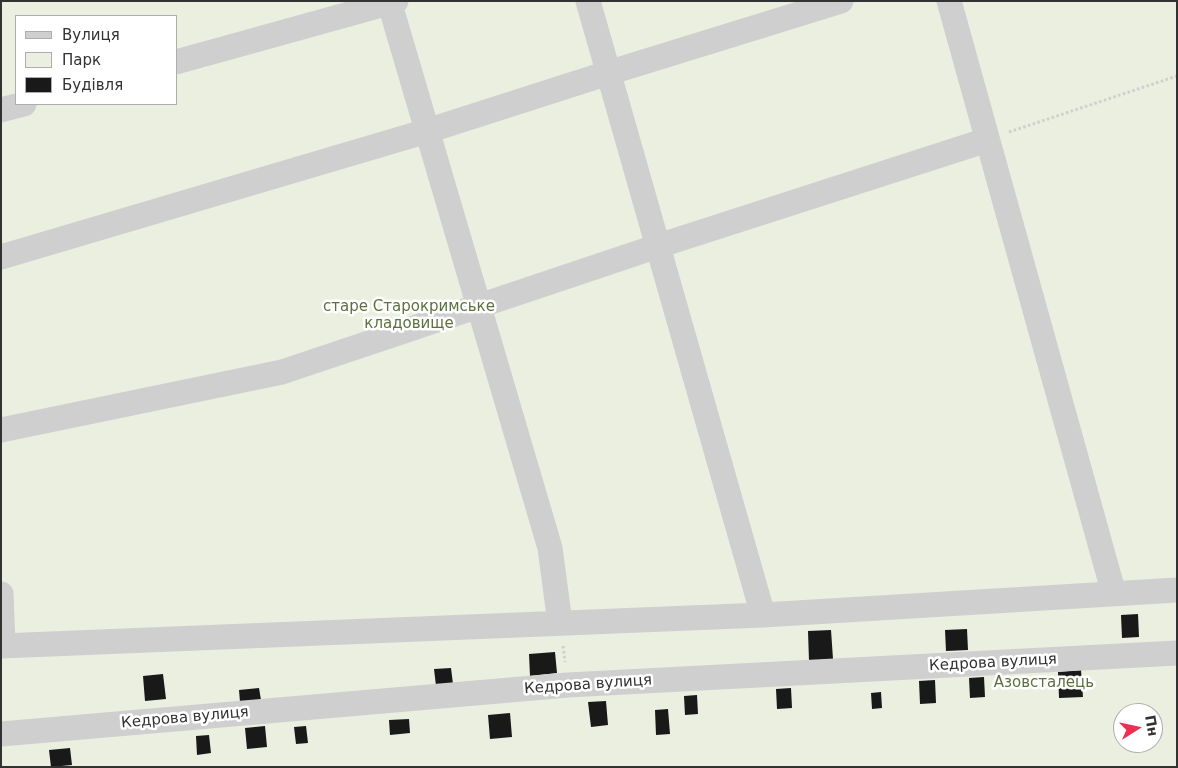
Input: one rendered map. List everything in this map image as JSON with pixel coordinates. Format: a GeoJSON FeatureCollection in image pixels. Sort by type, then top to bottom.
{"type":"FeatureCollection","features":[{"type":"Feature","properties":{"kind":"street"},"geometry":{"type":"LineString","coordinates":[[588,1],[763,615]]}},
{"type":"Feature","properties":{"kind":"street"},"geometry":{"type":"LineString","coordinates":[[1,257],[427,131],[841,1]]}},
{"type":"Feature","properties":{"kind":"street"},"geometry":{"type":"LineString","coordinates":[[949,1],[1114,594]]}},
{"type":"Feature","properties":{"kind":"street"},"geometry":{"type":"LineString","coordinates":[[178,61],[392,2],[427,131],[550,548],[560,623]]}},
{"type":"Feature","properties":{"kind":"street"},"geometry":{"type":"LineString","coordinates":[[1,110],[20,105]]}},
{"type":"Feature","properties":{"kind":"street"},"geometry":{"type":"LineString","coordinates":[[1,430],[282,372],[658,246],[987,140]]}},
{"type":"Feature","properties":{"kind":"street"},"geometry":{"type":"LineString","coordinates":[[1,594],[2,646],[763,615],[1177,590]]}},
{"type":"Feature","properties":{"kind":"street","name":"Кедрова вулиця"},"geometry":{"type":"LineString","coordinates":[[1,734],[568,685],[1177,653]]}},
{"type":"Feature","properties":{"kind":"path"},"geometry":{"type":"LineString","coordinates":[[987,140],[1177,76]]}},
{"type":"Feature","properties":{"kind":"path"},"geometry":{"type":"LineString","coordinates":[[560,623],[568,685]]}},
{"type":"Feature","properties":{"kind":"green space","name":"старе Старокримське кладовище"},"geometry":{"type":"Polygon","coordinates":[[[1,1],[1177,1],[1177,767],[1,767],[1,1]]]}},
{"type":"Feature","properties":{"kind":"building"},"geometry":{"type":"Polygon","coordinates":[[[1138,614],[1139,637],[1122,638],[1121,615],[1138,614]]]}},
{"type":"Feature","properties":{"kind":"building"},"geometry":{"type":"Polygon","coordinates":[[[967,629],[968,650],[946,651],[945,630],[967,629]]]}},
{"type":"Feature","properties":{"kind":"building"},"geometry":{"type":"Polygon","coordinates":[[[831,630],[833,659],[809,661],[808,631],[831,630]]]}},
{"type":"Feature","properties":{"kind":"building"},"geometry":{"type":"Polygon","coordinates":[[[555,652],[557,673],[530,676],[529,654],[555,652]]]}},
{"type":"Feature","properties":{"kind":"building"},"geometry":{"type":"Polygon","coordinates":[[[451,668],[453,684],[436,686],[434,669],[451,668]]]}},
{"type":"Feature","properties":{"kind":"building"},"geometry":{"type":"Polygon","coordinates":[[[1081,670],[1083,697],[1059,698],[1058,672],[1081,670]]]}},
{"type":"Feature","properties":{"kind":"building"},"geometry":{"type":"Polygon","coordinates":[[[163,674],[166,699],[145,701],[143,676],[163,674]]]}},
{"type":"Feature","properties":{"kind":"building"},"geometry":{"type":"Polygon","coordinates":[[[984,677],[985,697],[970,698],[969,678],[984,677]]]}},
{"type":"Feature","properties":{"kind":"building"},"geometry":{"type":"Polygon","coordinates":[[[935,680],[936,703],[920,704],[919,681],[935,680]]]}},
{"type":"Feature","properties":{"kind":"building"},"geometry":{"type":"Polygon","coordinates":[[[259,688],[261,700],[240,702],[239,690],[259,688]]]}},
{"type":"Feature","properties":{"kind":"building"},"geometry":{"type":"Polygon","coordinates":[[[791,688],[792,708],[777,709],[776,689],[791,688]]]}},
{"type":"Feature","properties":{"kind":"building"},"geometry":{"type":"Polygon","coordinates":[[[881,692],[882,708],[872,709],[871,693],[881,692]]]}},
{"type":"Feature","properties":{"kind":"building"},"geometry":{"type":"Polygon","coordinates":[[[697,695],[698,714],[685,715],[684,696],[697,695]]]}},
{"type":"Feature","properties":{"kind":"building"},"geometry":{"type":"Polygon","coordinates":[[[606,701],[608,725],[591,727],[588,702],[606,701]]]}},
{"type":"Feature","properties":{"kind":"building"},"geometry":{"type":"Polygon","coordinates":[[[668,709],[670,734],[656,735],[655,710],[668,709]]]}},
{"type":"Feature","properties":{"kind":"building"},"geometry":{"type":"Polygon","coordinates":[[[510,713],[512,737],[490,739],[488,715],[510,713]]]}},
{"type":"Feature","properties":{"kind":"building"},"geometry":{"type":"Polygon","coordinates":[[[409,719],[410,733],[390,735],[389,720],[409,719]]]}},
{"type":"Feature","properties":{"kind":"building"},"geometry":{"type":"Polygon","coordinates":[[[265,726],[267,747],[247,749],[245,728],[265,726]]]}},
{"type":"Feature","properties":{"kind":"building"},"geometry":{"type":"Polygon","coordinates":[[[306,726],[308,743],[296,744],[294,727],[306,726]]]}},
{"type":"Feature","properties":{"kind":"building"},"geometry":{"type":"Polygon","coordinates":[[[209,735],[211,753],[197,755],[196,736],[209,735]]]}},
{"type":"Feature","properties":{"kind":"building"},"geometry":{"type":"Polygon","coordinates":[[[70,748],[72,765],[51,767],[49,750],[70,748]]]}},
{"type":"Feature","properties":{"kind":"park label","name":"Азовсталець"},"geometry":{"type":"Point","coordinates":[1044,683]}}]}
